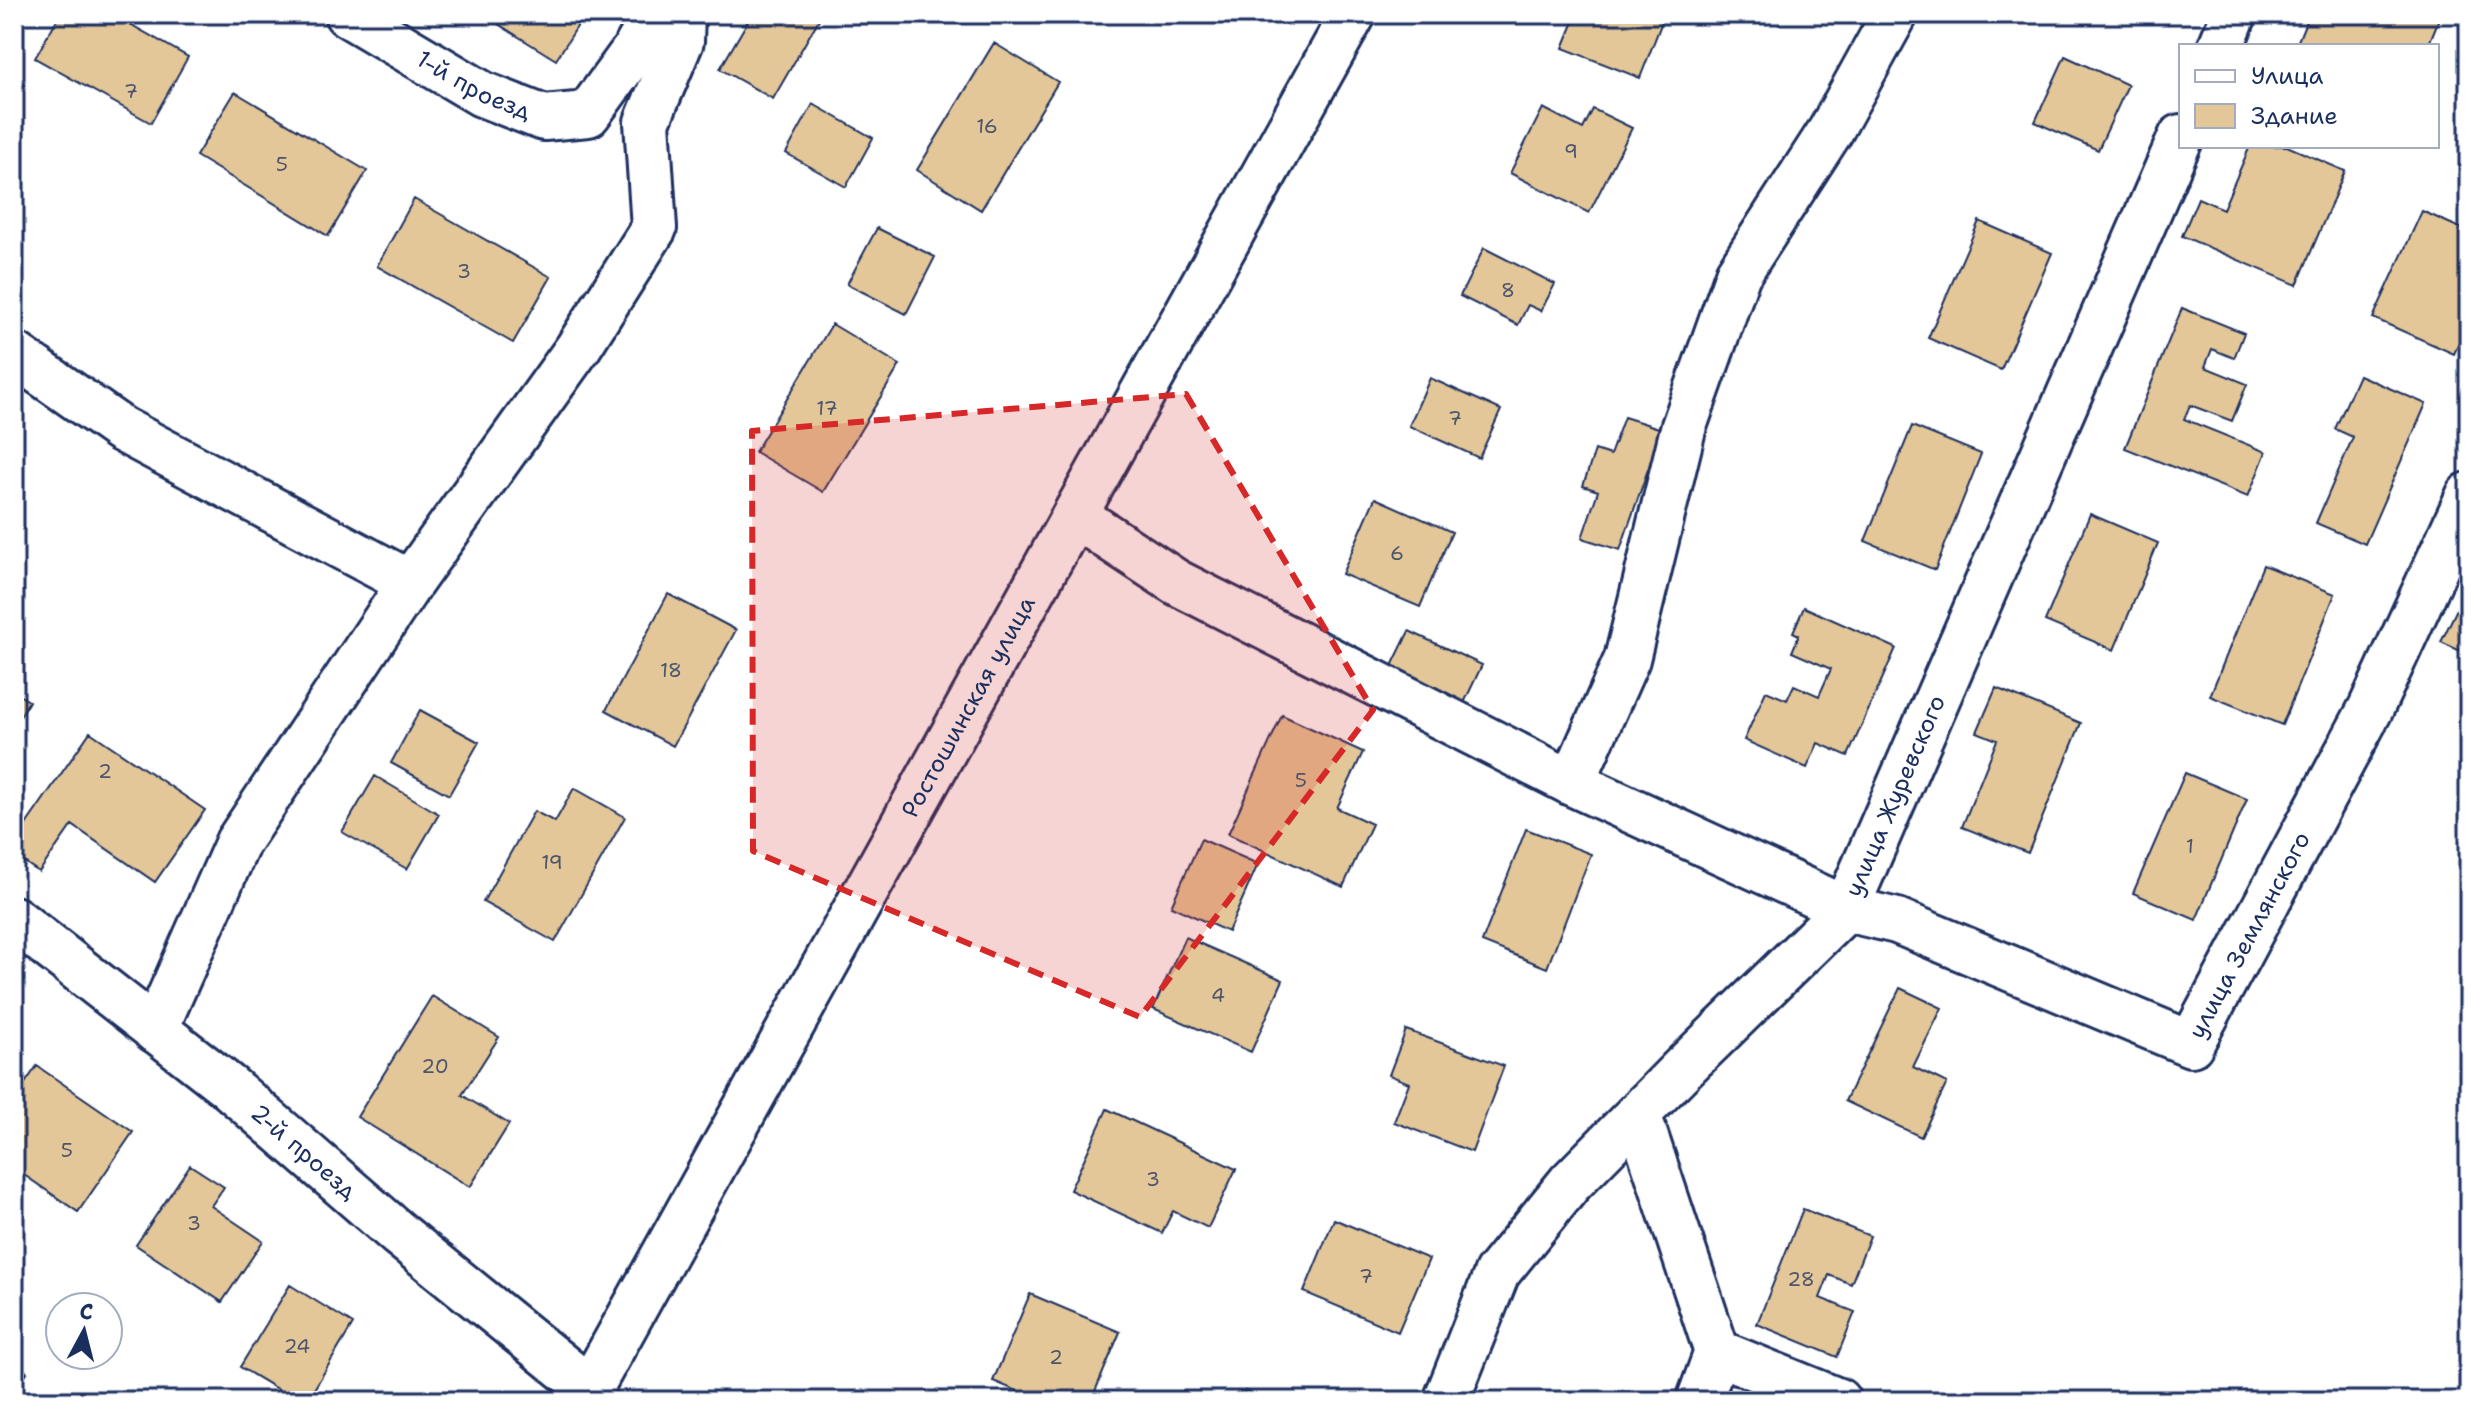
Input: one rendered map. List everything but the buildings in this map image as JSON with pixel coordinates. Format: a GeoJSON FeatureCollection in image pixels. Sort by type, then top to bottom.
{"type":"FeatureCollection","features":[{"type":"Feature","properties":{"kind":"street","name":"1-й проезд"},"geometry":{"type":"LineString","coordinates":[[347,14],[482,94],[544,118],[588,114],[636,48],[655,14]]}},
{"type":"Feature","properties":{"kind":"street"},"geometry":{"type":"LineString","coordinates":[[155,1030],[238,842],[410,583],[578,348],[654,228],[647,122],[681,41],[682,14]]}},
{"type":"Feature","properties":{"kind":"street","name":"Ростошинская улица"},"geometry":{"type":"LineString","coordinates":[[586,1395],[1353,14]]}},
{"type":"Feature","properties":{"kind":"street"},"geometry":{"type":"LineString","coordinates":[[1572,783],[1627,659],[1683,429],[1738,274],[1831,130],[1895,14]]}},
{"type":"Feature","properties":{"kind":"street"},"geometry":{"type":"LineString","coordinates":[[2222,44],[2234,14]]}},
{"type":"Feature","properties":{"kind":"street","name":"улица Журевского"},"geometry":{"type":"LineString","coordinates":[[1446,1401],[1497,1273],[1570,1183],[1846,909],[2179,142]]}},
{"type":"Feature","properties":{"kind":"street"},"geometry":{"type":"LineString","coordinates":[[14,354],[121,429],[410,583]]}},
{"type":"Feature","properties":{"kind":"street","name":"улица Землянского"},"geometry":{"type":"LineString","coordinates":[[1846,909],[1897,921],[2191,1044],[2371,708],[2469,495]]}},
{"type":"Feature","properties":{"kind":"street"},"geometry":{"type":"LineString","coordinates":[[1076,516],[1176,582],[1572,783],[1846,909]]}},
{"type":"Feature","properties":{"kind":"street","name":"2-й проезд"},"geometry":{"type":"LineString","coordinates":[[14,919],[228,1086],[586,1395]]}},
{"type":"Feature","properties":{"kind":"street"},"geometry":{"type":"LineString","coordinates":[[1638,1114],[1717,1352],[1699,1401]]}},
{"type":"Feature","properties":{"kind":"street"},"geometry":{"type":"LineString","coordinates":[[1717,1352],[1838,1401]]}},
{"type":"Feature","properties":{"kind":"highlighted area"},"geometry":{"type":"Polygon","coordinates":[[[1186,394],[1373,710],[1140,1017],[753,851],[752,431],[1186,394]]]}}]}
